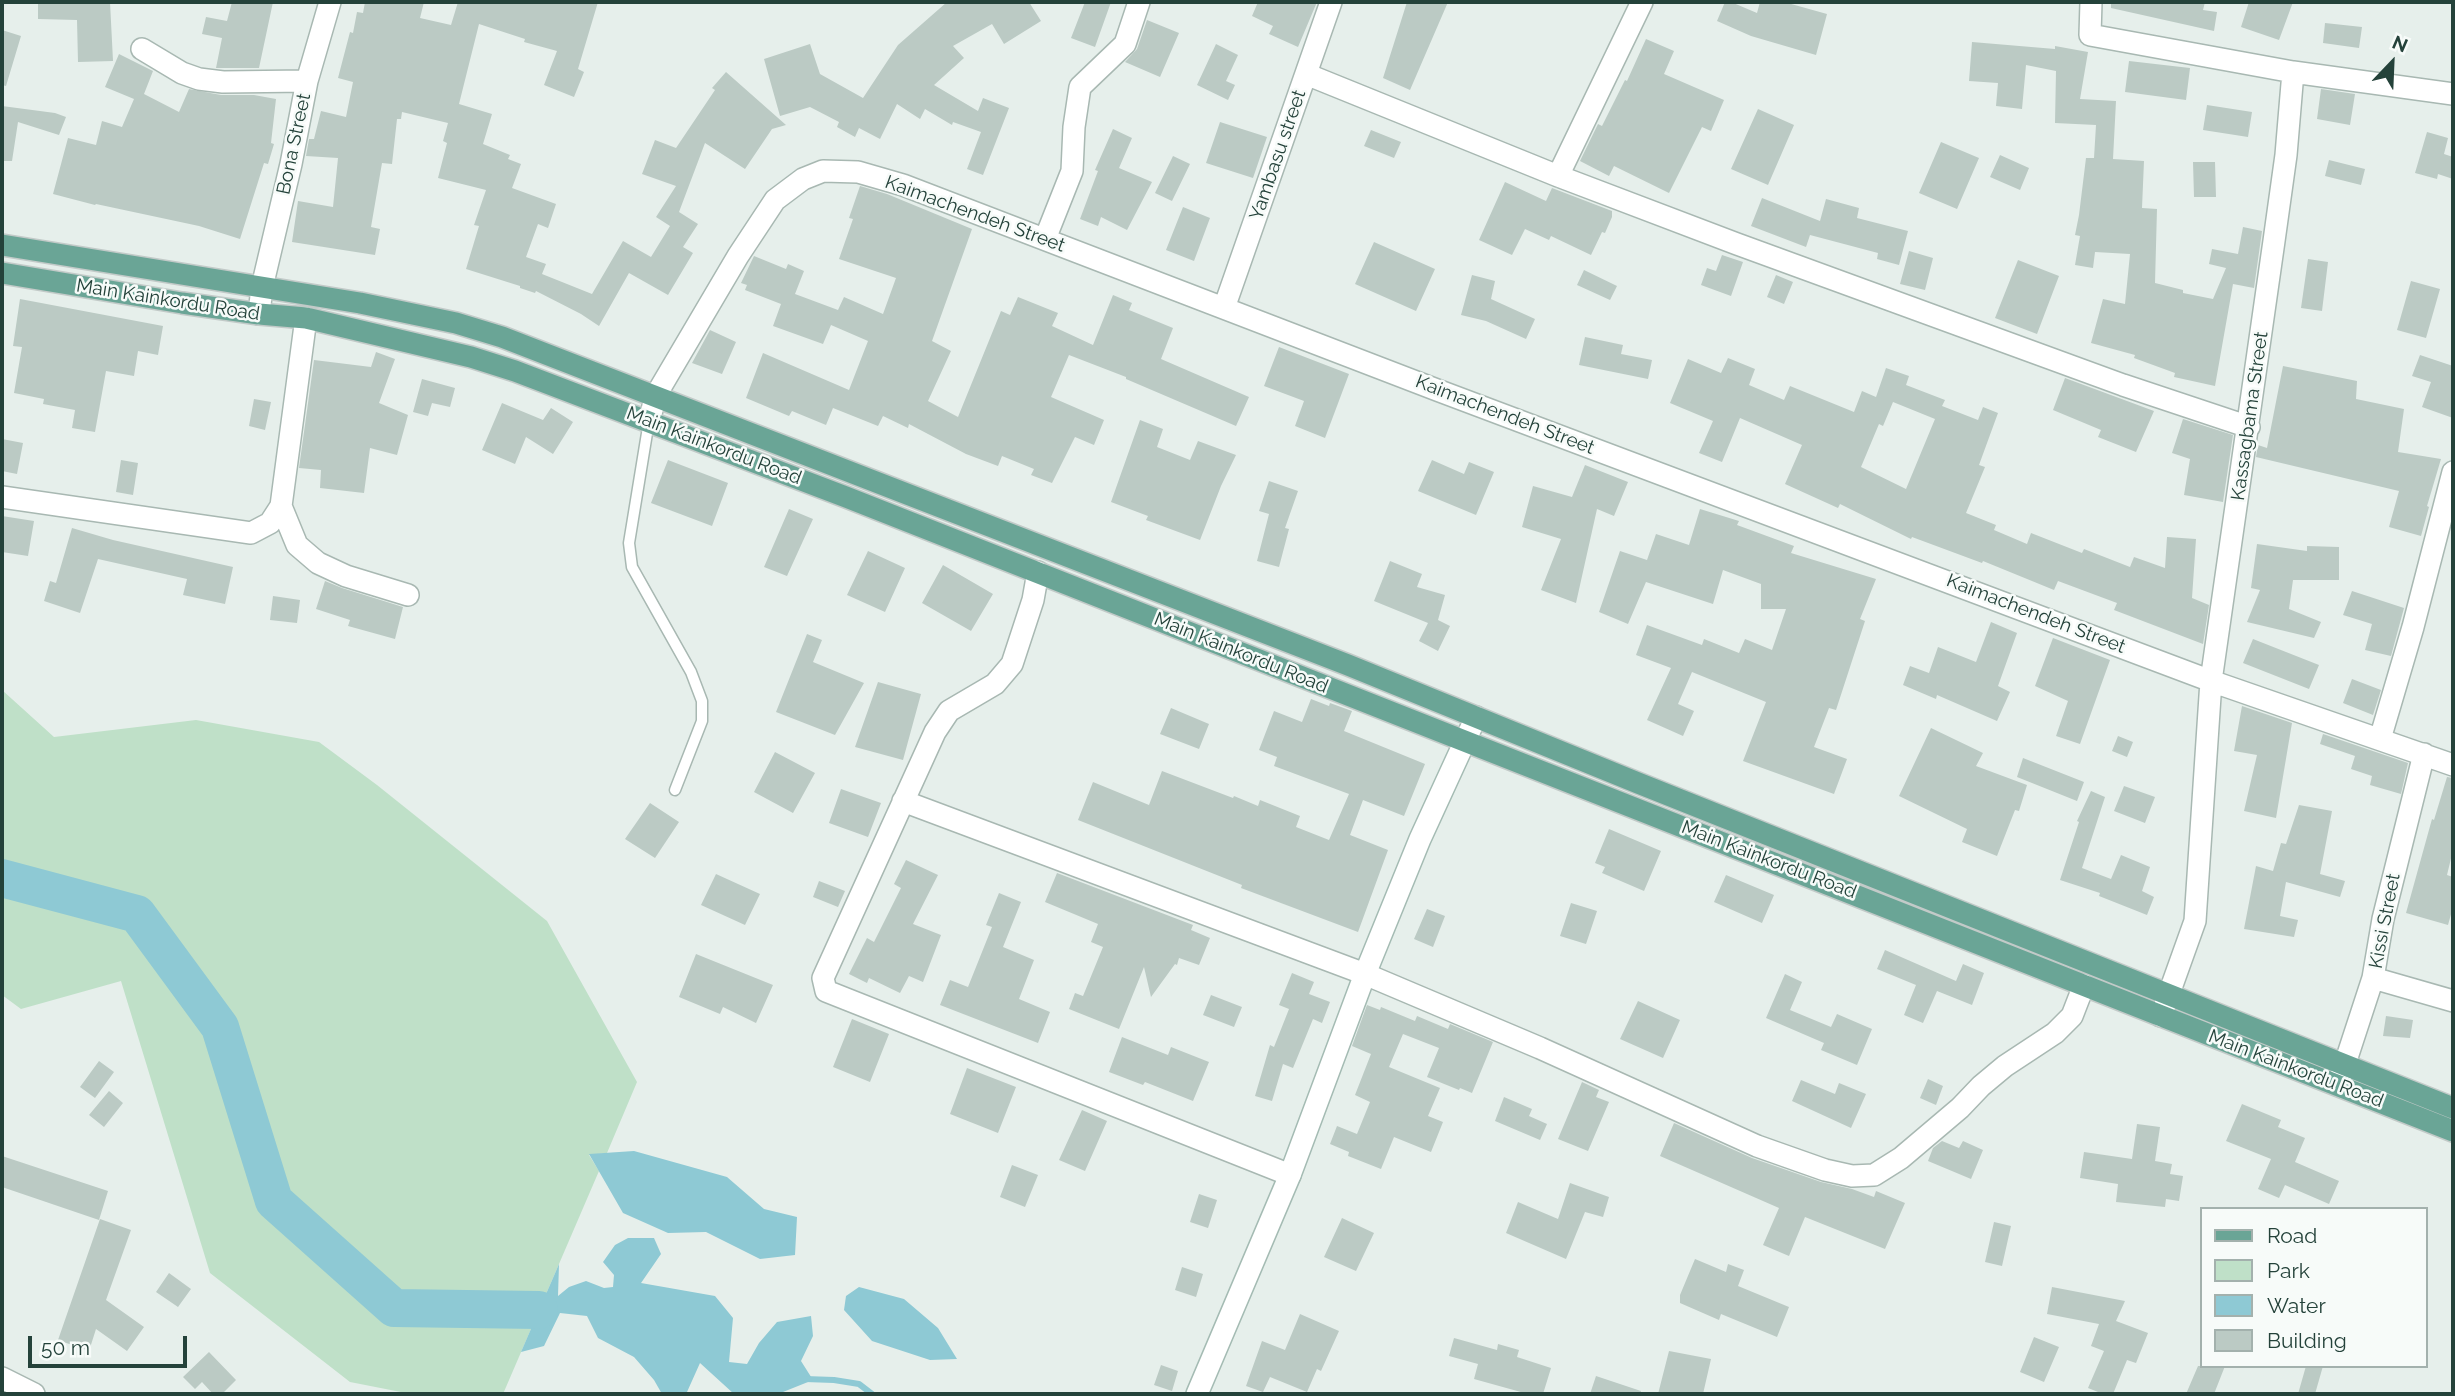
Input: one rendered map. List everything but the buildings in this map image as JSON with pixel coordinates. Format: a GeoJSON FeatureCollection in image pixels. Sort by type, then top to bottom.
{"type":"FeatureCollection","features":[{"type":"Feature","properties":{"kind":"main road","name":"Main Kainkordu Road"},"geometry":{"type":"LineString","coordinates":[[2,245],[360,303],[456,323],[502,337],[1277,637],[2169,994],[2453,1131]]}},
{"type":"Feature","properties":{"kind":"main road","name":"Main Kainkordu Road"},"geometry":{"type":"LineString","coordinates":[[2,273],[259,314],[306,318],[471,356],[574,391],[2161,1016],[2342,1076]]}},
{"type":"Feature","properties":{"kind":"main road"},"geometry":{"type":"LineString","coordinates":[[846,497],[855,472]]}},
{"type":"Feature","properties":{"kind":"main road"},"geometry":{"type":"LineString","coordinates":[[1178,628],[1187,602]]}},
{"type":"Feature","properties":{"kind":"main road"},"geometry":{"type":"LineString","coordinates":[[1268,663],[1277,637]]}},
{"type":"Feature","properties":{"kind":"main road"},"geometry":{"type":"LineString","coordinates":[[1882,905],[1891,882]]}},
{"type":"Feature","properties":{"kind":"main road"},"geometry":{"type":"LineString","coordinates":[[2342,1076],[2453,1108]]}},
{"type":"Feature","properties":{"kind":"street","name":"Bona Street"},"geometry":{"type":"LineString","coordinates":[[259,314],[262,287],[307,81],[330,2]]}},
{"type":"Feature","properties":{"kind":"street"},"geometry":{"type":"LineString","coordinates":[[1045,239],[1072,171],[1074,127],[1080,87],[1125,44],[1139,2]]}},
{"type":"Feature","properties":{"kind":"street","name":"Yambasu street"},"geometry":{"type":"LineString","coordinates":[[1224,309],[1331,2]]}},
{"type":"Feature","properties":{"kind":"street"},"geometry":{"type":"LineString","coordinates":[[1558,176],[1642,2]]}},
{"type":"Feature","properties":{"kind":"street"},"geometry":{"type":"LineString","coordinates":[[2091,2],[2090,35],[2293,72],[2453,94]]}},
{"type":"Feature","properties":{"kind":"street"},"geometry":{"type":"LineString","coordinates":[[142,49],[181,73],[200,79],[223,82],[307,81]]}},
{"type":"Feature","properties":{"kind":"street","name":"Kassagbama Street"},"geometry":{"type":"LineString","coordinates":[[2161,1016],[2195,920],[2211,681],[2286,155],[2293,72]]}},
{"type":"Feature","properties":{"kind":"street"},"geometry":{"type":"LineString","coordinates":[[1306,74],[1558,176],[2123,385],[2249,427]]}},
{"type":"Feature","properties":{"kind":"street","name":"Kaimachendeh Street"},"geometry":{"type":"LineString","coordinates":[[649,421],[656,395],[738,256],[775,200],[803,179],[823,172],[858,172],[903,185],[1224,309],[2211,681],[2453,765]]}},
{"type":"Feature","properties":{"kind":"street"},"geometry":{"type":"LineString","coordinates":[[2,497],[251,533],[270,523],[281,506],[306,318]]}},
{"type":"Feature","properties":{"kind":"street"},"geometry":{"type":"LineString","coordinates":[[2380,739],[2413,627],[2453,472]]}},
{"type":"Feature","properties":{"kind":"street"},"geometry":{"type":"LineString","coordinates":[[281,506],[297,545],[318,563],[346,576],[408,595]]}},
{"type":"Feature","properties":{"kind":"street"},"geometry":{"type":"LineString","coordinates":[[1038,572],[1033,600],[1012,664],[995,684],[949,711],[935,732],[822,978],[825,991],[1290,1175]]}},
{"type":"Feature","properties":{"kind":"street"},"geometry":{"type":"LineString","coordinates":[[1198,1394],[1290,1175],[1365,974],[1420,839],[1476,717]]}},
{"type":"Feature","properties":{"kind":"street","name":"Kissi Street"},"geometry":{"type":"LineString","coordinates":[[2342,1076],[2374,978],[2383,919],[2424,754]]}},
{"type":"Feature","properties":{"kind":"street"},"geometry":{"type":"LineString","coordinates":[[903,801],[1365,974],[1540,1048],[1758,1146],[1825,1170],[1852,1176],[1874,1175],[1901,1158],[2005,1066],[2055,1033],[2072,1016],[2084,985]]}},
{"type":"Feature","properties":{"kind":"street"},"geometry":{"type":"LineString","coordinates":[[2374,978],[2453,1002]]}},
{"type":"Feature","properties":{"kind":"street"},"geometry":{"type":"LineString","coordinates":[[2,1378],[34,1394]]}},
{"type":"Feature","properties":{"kind":"lane"},"geometry":{"type":"LineString","coordinates":[[649,421],[629,543],[632,567],[691,672],[702,701],[702,721],[675,790]]}},
{"type":"Feature","properties":{"kind":"green space"},"geometry":{"type":"Polygon","coordinates":[[[2,690],[54,737],[196,720],[319,742],[547,921],[637,1082],[607,1153],[589,1155],[599,1171],[503,1394],[411,1394],[350,1382],[210,1273],[121,981],[21,1009],[2,995],[2,690]]]}},
{"type":"Feature","properties":{"kind":"water"},"geometry":{"type":"Polygon","coordinates":[[[634,1151],[727,1177],[764,1209],[797,1217],[795,1255],[760,1259],[706,1232],[668,1233],[623,1213],[589,1154],[634,1151]]]}},
{"type":"Feature","properties":{"kind":"water"},"geometry":{"type":"Polygon","coordinates":[[[628,1238],[654,1238],[661,1254],[641,1283],[715,1296],[733,1318],[729,1362],[747,1364],[759,1343],[777,1322],[811,1316],[813,1336],[801,1361],[813,1380],[783,1392],[734,1394],[700,1363],[687,1392],[662,1394],[634,1357],[598,1338],[587,1316],[560,1313],[544,1346],[521,1352],[559,1264],[558,1296],[569,1287],[586,1281],[604,1288],[613,1287],[614,1275],[603,1262],[615,1245],[628,1238]]]}},
{"type":"Feature","properties":{"kind":"water"},"geometry":{"type":"Polygon","coordinates":[[[859,1287],[904,1299],[938,1328],[957,1359],[930,1360],[872,1341],[844,1310],[846,1296],[859,1287]]]}},
{"type":"Feature","properties":{"kind":"waterway"},"geometry":{"type":"LineString","coordinates":[[2,878],[137,914],[220,1027],[274,1201],[394,1308],[539,1310]]}},
{"type":"Feature","properties":{"kind":"waterway"},"geometry":{"type":"LineString","coordinates":[[805,1379],[859,1384],[872,1394]]}}]}
